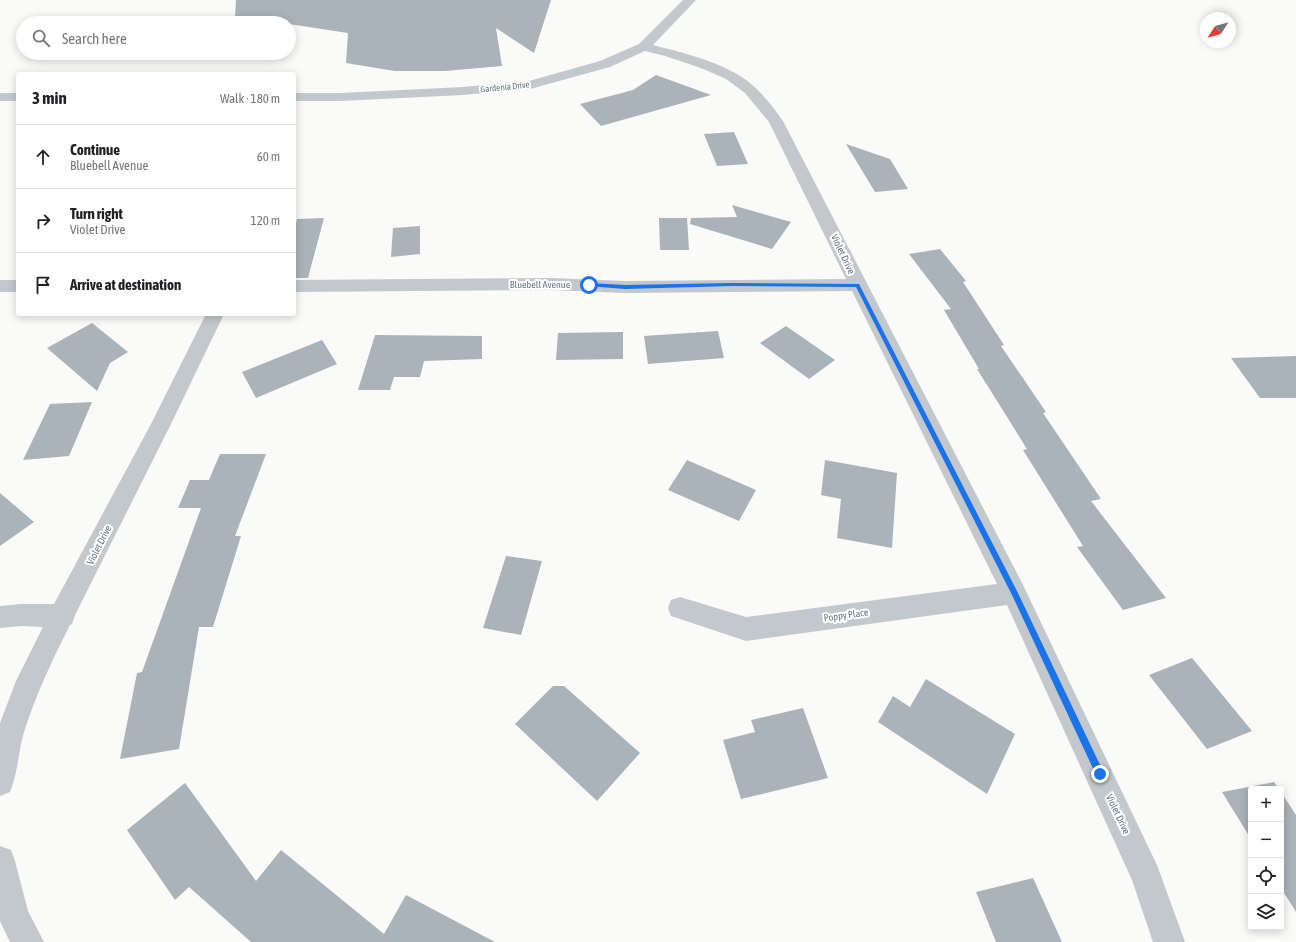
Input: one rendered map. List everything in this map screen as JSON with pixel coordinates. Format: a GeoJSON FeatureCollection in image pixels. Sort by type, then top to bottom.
{"type":"FeatureCollection","features":[{"type":"Feature","properties":{"kind":"street","name":"Gardenia Drive"},"geometry":{"type":"LineString","coordinates":[[296,97],[340,97],[456,92],[530,85],[605,64],[644,47],[690,0]]}},
{"type":"Feature","properties":{"kind":"street","name":"Violet Drive"},"geometry":{"type":"LineString","coordinates":[[644,47],[669,53],[706,65],[731,76],[750,90],[776,121],[830,227],[857,285],[1014,593],[1146,876],[1169,942]]}},
{"type":"Feature","properties":{"kind":"street"},"geometry":{"type":"LineString","coordinates":[[0,97],[16,97]]}},
{"type":"Feature","properties":{"kind":"street","name":"Bluebell Avenue"},"geometry":{"type":"LineString","coordinates":[[296,286],[535,284],[625,287],[857,285]]}},
{"type":"Feature","properties":{"kind":"street"},"geometry":{"type":"LineString","coordinates":[[0,286],[16,286]]}},
{"type":"Feature","properties":{"kind":"street","name":"Violet Drive"},"geometry":{"type":"LineString","coordinates":[[0,782],[10,734],[25,690],[46,646],[63,616],[161,424],[214,316]]}},
{"type":"Feature","properties":{"kind":"street","name":"Poppy Place"},"geometry":{"type":"LineString","coordinates":[[680,608],[746,629],[1014,593]]}},
{"type":"Feature","properties":{"kind":"street"},"geometry":{"type":"LineString","coordinates":[[0,616],[63,616]]}},
{"type":"Feature","properties":{"kind":"street"},"geometry":{"type":"LineString","coordinates":[[0,861],[14,917],[28,942]]}},
{"type":"Feature","properties":{"kind":"building"},"geometry":{"type":"Polygon","coordinates":[[[236,0],[551,0],[534,53],[496,28],[502,66],[445,71],[395,71],[346,63],[348,33],[296,25],[296,16],[235,16],[236,0]]]}},
{"type":"Feature","properties":{"kind":"building"},"geometry":{"type":"Polygon","coordinates":[[[656,75],[711,95],[601,126],[580,104],[633,90],[656,75]]]}},
{"type":"Feature","properties":{"kind":"building"},"geometry":{"type":"Polygon","coordinates":[[[734,132],[748,164],[717,166],[704,134],[734,132]]]}},
{"type":"Feature","properties":{"kind":"building"},"geometry":{"type":"Polygon","coordinates":[[[846,144],[890,159],[908,189],[875,192],[846,144]]]}},
{"type":"Feature","properties":{"kind":"building"},"geometry":{"type":"Polygon","coordinates":[[[732,205],[791,222],[772,249],[690,224],[691,218],[737,217],[732,205]]]}},
{"type":"Feature","properties":{"kind":"building"},"geometry":{"type":"Polygon","coordinates":[[[324,218],[308,278],[296,278],[297,219],[324,218]]]}},
{"type":"Feature","properties":{"kind":"building"},"geometry":{"type":"Polygon","coordinates":[[[659,218],[687,218],[689,250],[660,250],[659,218]]]}},
{"type":"Feature","properties":{"kind":"building"},"geometry":{"type":"Polygon","coordinates":[[[420,226],[420,254],[391,257],[393,228],[420,226]]]}},
{"type":"Feature","properties":{"kind":"building"},"geometry":{"type":"Polygon","coordinates":[[[940,249],[966,281],[963,282],[1004,345],[1001,346],[1046,412],[1043,413],[1101,499],[1091,501],[1166,598],[1123,610],[1077,547],[1083,546],[1023,450],[1027,449],[977,369],[979,369],[944,310],[951,309],[909,254],[940,249]]]}},
{"type":"Feature","properties":{"kind":"building"},"geometry":{"type":"Polygon","coordinates":[[[92,323],[128,352],[110,363],[97,391],[47,348],[92,323]]]}},
{"type":"Feature","properties":{"kind":"building"},"geometry":{"type":"Polygon","coordinates":[[[786,326],[835,360],[809,379],[760,343],[786,326]]]}},
{"type":"Feature","properties":{"kind":"building"},"geometry":{"type":"Polygon","coordinates":[[[718,331],[724,358],[648,364],[644,336],[718,331]]]}},
{"type":"Feature","properties":{"kind":"building"},"geometry":{"type":"Polygon","coordinates":[[[623,332],[623,359],[556,360],[558,333],[623,332]]]}},
{"type":"Feature","properties":{"kind":"building"},"geometry":{"type":"Polygon","coordinates":[[[375,335],[482,336],[482,359],[424,361],[420,377],[394,377],[390,390],[358,390],[375,335]]]}},
{"type":"Feature","properties":{"kind":"building"},"geometry":{"type":"Polygon","coordinates":[[[322,340],[337,364],[256,398],[242,372],[322,340]]]}},
{"type":"Feature","properties":{"kind":"building"},"geometry":{"type":"Polygon","coordinates":[[[1296,356],[1296,398],[1260,398],[1231,358],[1296,356]]]}},
{"type":"Feature","properties":{"kind":"building"},"geometry":{"type":"Polygon","coordinates":[[[92,402],[69,456],[23,460],[50,404],[92,402]]]}},
{"type":"Feature","properties":{"kind":"building"},"geometry":{"type":"Polygon","coordinates":[[[220,454],[266,454],[235,536],[241,536],[213,627],[199,627],[179,749],[120,759],[137,673],[142,672],[201,508],[178,508],[190,480],[209,480],[220,454]]]}},
{"type":"Feature","properties":{"kind":"building"},"geometry":{"type":"Polygon","coordinates":[[[687,460],[756,490],[739,521],[668,490],[687,460]]]}},
{"type":"Feature","properties":{"kind":"building"},"geometry":{"type":"Polygon","coordinates":[[[825,460],[897,473],[892,548],[837,538],[841,499],[821,495],[825,460]]]}},
{"type":"Feature","properties":{"kind":"building"},"geometry":{"type":"Polygon","coordinates":[[[0,493],[34,522],[0,546],[0,493]]]}},
{"type":"Feature","properties":{"kind":"building"},"geometry":{"type":"Polygon","coordinates":[[[506,556],[542,561],[521,635],[483,628],[506,556]]]}},
{"type":"Feature","properties":{"kind":"building"},"geometry":{"type":"Polygon","coordinates":[[[1192,658],[1252,731],[1207,749],[1149,675],[1192,658]]]}},
{"type":"Feature","properties":{"kind":"building"},"geometry":{"type":"Polygon","coordinates":[[[926,679],[1015,734],[987,794],[878,722],[893,696],[910,707],[926,679]]]}},
{"type":"Feature","properties":{"kind":"building"},"geometry":{"type":"Polygon","coordinates":[[[553,686],[564,686],[640,753],[597,801],[515,724],[553,686]]]}},
{"type":"Feature","properties":{"kind":"building"},"geometry":{"type":"Polygon","coordinates":[[[803,708],[828,778],[741,799],[723,740],[755,732],[751,720],[803,708]]]}},
{"type":"Feature","properties":{"kind":"building"},"geometry":{"type":"Polygon","coordinates":[[[1274,782],[1277,786],[1253,786],[1274,782]]]}},
{"type":"Feature","properties":{"kind":"building"},"geometry":{"type":"Polygon","coordinates":[[[185,783],[256,881],[281,850],[384,934],[406,895],[495,942],[251,942],[189,887],[175,900],[127,830],[185,783]]]}},
{"type":"Feature","properties":{"kind":"building"},"geometry":{"type":"Polygon","coordinates":[[[1248,787],[1248,834],[1222,792],[1248,787]]]}},
{"type":"Feature","properties":{"kind":"building"},"geometry":{"type":"Polygon","coordinates":[[[1284,797],[1296,815],[1296,912],[1284,893],[1284,797]]]}},
{"type":"Feature","properties":{"kind":"building"},"geometry":{"type":"Polygon","coordinates":[[[1033,878],[1062,942],[996,942],[976,892],[1033,878]]]}},
{"type":"Feature","properties":{"kind":"route"},"geometry":{"type":"LineString","coordinates":[[589,285],[625,287],[857,285],[1014,593],[1100,774]]}}]}
